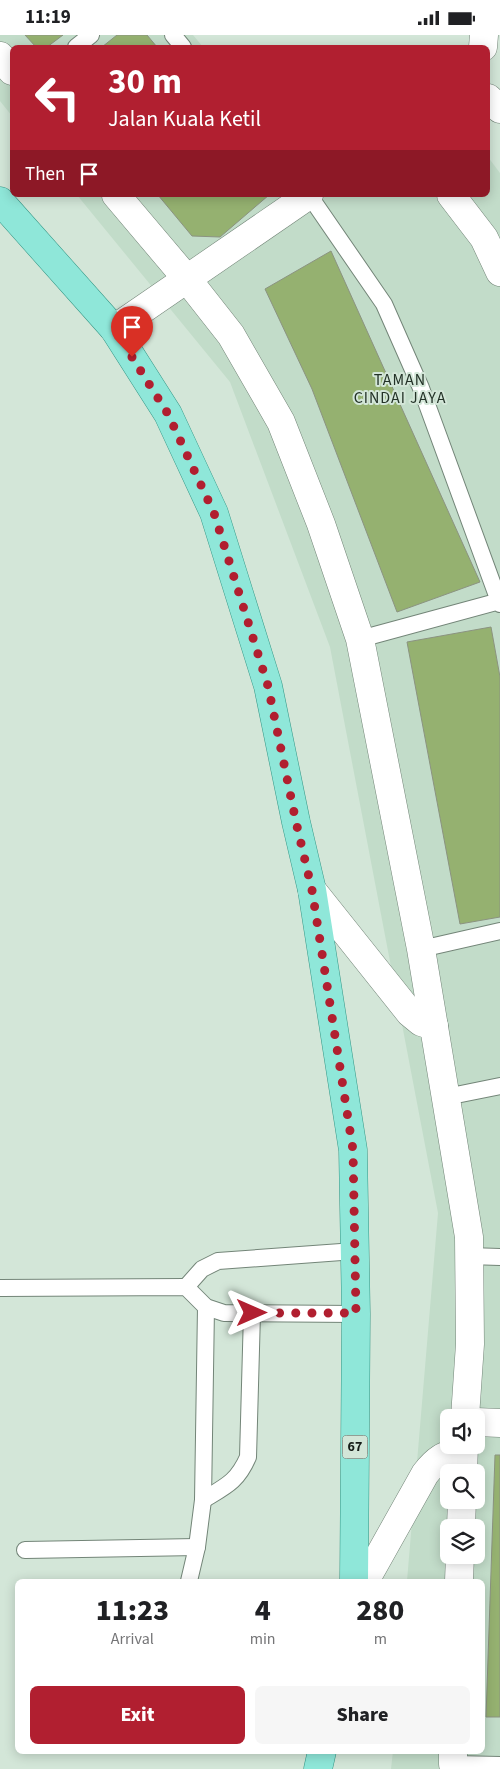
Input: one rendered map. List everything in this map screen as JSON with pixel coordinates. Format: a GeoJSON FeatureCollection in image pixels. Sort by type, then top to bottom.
{"type":"FeatureCollection","features":[{"type":"Feature","properties":{"kind":"main road","name":"67"},"geometry":{"type":"LineString","coordinates":[[0,201],[114,329],[168,414],[214,513],[268,686],[312,890],[353,1150],[356,1313],[354,1579]]}},
{"type":"Feature","properties":{"kind":"main road","name":"67"},"geometry":{"type":"LineString","coordinates":[[0,208],[35,240]]}},
{"type":"Feature","properties":{"kind":"main road"},"geometry":{"type":"LineString","coordinates":[[318,1769],[321,1754]]}},
{"type":"Feature","properties":{"kind":"street"},"geometry":{"type":"LineString","coordinates":[[0,56],[10,68]]}},
{"type":"Feature","properties":{"kind":"street"},"geometry":{"type":"LineString","coordinates":[[490,100],[500,109]]}},
{"type":"Feature","properties":{"kind":"street"},"geometry":{"type":"LineString","coordinates":[[118,197],[187,279],[231,335],[281,423],[321,523],[360,639],[421,949],[469,1237],[470,1344],[466,1409]]}},
{"type":"Feature","properties":{"kind":"street"},"geometry":{"type":"LineString","coordinates":[[114,329],[306,197]]}},
{"type":"Feature","properties":{"kind":"street"},"geometry":{"type":"LineString","coordinates":[[453,197],[484,238],[500,272]]}},
{"type":"Feature","properties":{"kind":"street"},"geometry":{"type":"LineString","coordinates":[[312,890],[410,1013],[421,1022],[434,1026]]}},
{"type":"Feature","properties":{"kind":"street"},"geometry":{"type":"LineString","coordinates":[[485,1422],[500,1423]]}},
{"type":"Feature","properties":{"kind":"street"},"geometry":{"type":"LineString","coordinates":[[366,1579],[425,1474],[435,1461],[445,1455],[464,1456]]}},
{"type":"Feature","properties":{"kind":"street"},"geometry":{"type":"LineString","coordinates":[[459,1579],[460,1564]]}},
{"type":"Feature","properties":{"kind":"lane"},"geometry":{"type":"LineString","coordinates":[[78,45],[91,35]]}},
{"type":"Feature","properties":{"kind":"lane"},"geometry":{"type":"LineString","coordinates":[[173,35],[181,45]]}},
{"type":"Feature","properties":{"kind":"lane"},"geometry":{"type":"LineString","coordinates":[[310,197],[384,304],[421,388],[500,602],[360,639]]}},
{"type":"Feature","properties":{"kind":"lane"},"geometry":{"type":"LineString","coordinates":[[421,949],[500,931]]}},
{"type":"Feature","properties":{"kind":"lane"},"geometry":{"type":"LineString","coordinates":[[446,1097],[500,1086]]}},
{"type":"Feature","properties":{"kind":"lane"},"geometry":{"type":"LineString","coordinates":[[186,1287],[202,1269],[218,1261],[354,1251]]}},
{"type":"Feature","properties":{"kind":"lane"},"geometry":{"type":"LineString","coordinates":[[469,1256],[500,1257]]}},
{"type":"Feature","properties":{"kind":"lane"},"geometry":{"type":"LineString","coordinates":[[0,1288],[186,1287],[206,1307],[224,1313],[356,1313]]}},
{"type":"Feature","properties":{"kind":"lane"},"geometry":{"type":"LineString","coordinates":[[189,1579],[197,1547],[203,1500],[206,1307]]}},
{"type":"Feature","properties":{"kind":"lane"},"geometry":{"type":"LineString","coordinates":[[203,1500],[232,1482],[248,1457],[252,1313]]}},
{"type":"Feature","properties":{"kind":"lane"},"geometry":{"type":"LineString","coordinates":[[25,1551],[197,1547]]}},
{"type":"Feature","properties":{"kind":"lane"},"geometry":{"type":"LineString","coordinates":[[453,1761],[500,1765]]}},
{"type":"Feature","properties":{"kind":"shaded area"},"geometry":{"type":"Polygon","coordinates":[[[0,35],[193,35],[201,45],[10,45],[10,114],[0,101],[0,35]]]}},
{"type":"Feature","properties":{"kind":"shaded area"},"geometry":{"type":"Polygon","coordinates":[[[490,160],[500,173],[500,1769],[391,1769],[393,1754],[485,1754],[485,1579],[407,1579],[438,1213],[330,647],[230,382],[79,197],[490,197],[490,160]]]}},
{"type":"Feature","properties":{"kind":"building"},"geometry":{"type":"Polygon","coordinates":[[[25,35],[63,35],[50,45],[34,45],[25,35]]]}},
{"type":"Feature","properties":{"kind":"building"},"geometry":{"type":"Polygon","coordinates":[[[117,35],[147,35],[155,45],[104,45],[117,35]]]}},
{"type":"Feature","properties":{"kind":"building"},"geometry":{"type":"Polygon","coordinates":[[[160,197],[267,197],[220,237],[192,236],[160,197]]]}},
{"type":"Feature","properties":{"kind":"building"},"geometry":{"type":"Polygon","coordinates":[[[331,251],[480,582],[397,612],[312,389],[265,289],[331,251]]]}},
{"type":"Feature","properties":{"kind":"building"},"geometry":{"type":"Polygon","coordinates":[[[491,627],[500,677],[500,917],[460,924],[407,642],[491,627]]]}},
{"type":"Feature","properties":{"kind":"building"},"geometry":{"type":"Polygon","coordinates":[[[495,1455],[500,1455],[500,1717],[486,1717],[495,1455]]]}},
{"type":"Feature","properties":{"kind":"district","name":"TAMAN CINDAI JAYA"},"geometry":{"type":"Point","coordinates":[400,389]}},
{"type":"Feature","properties":{"kind":"route"},"geometry":{"type":"LineString","coordinates":[[132,357],[168,414],[214,513],[268,686],[312,890],[353,1150],[356,1313],[252,1313]]}}]}
